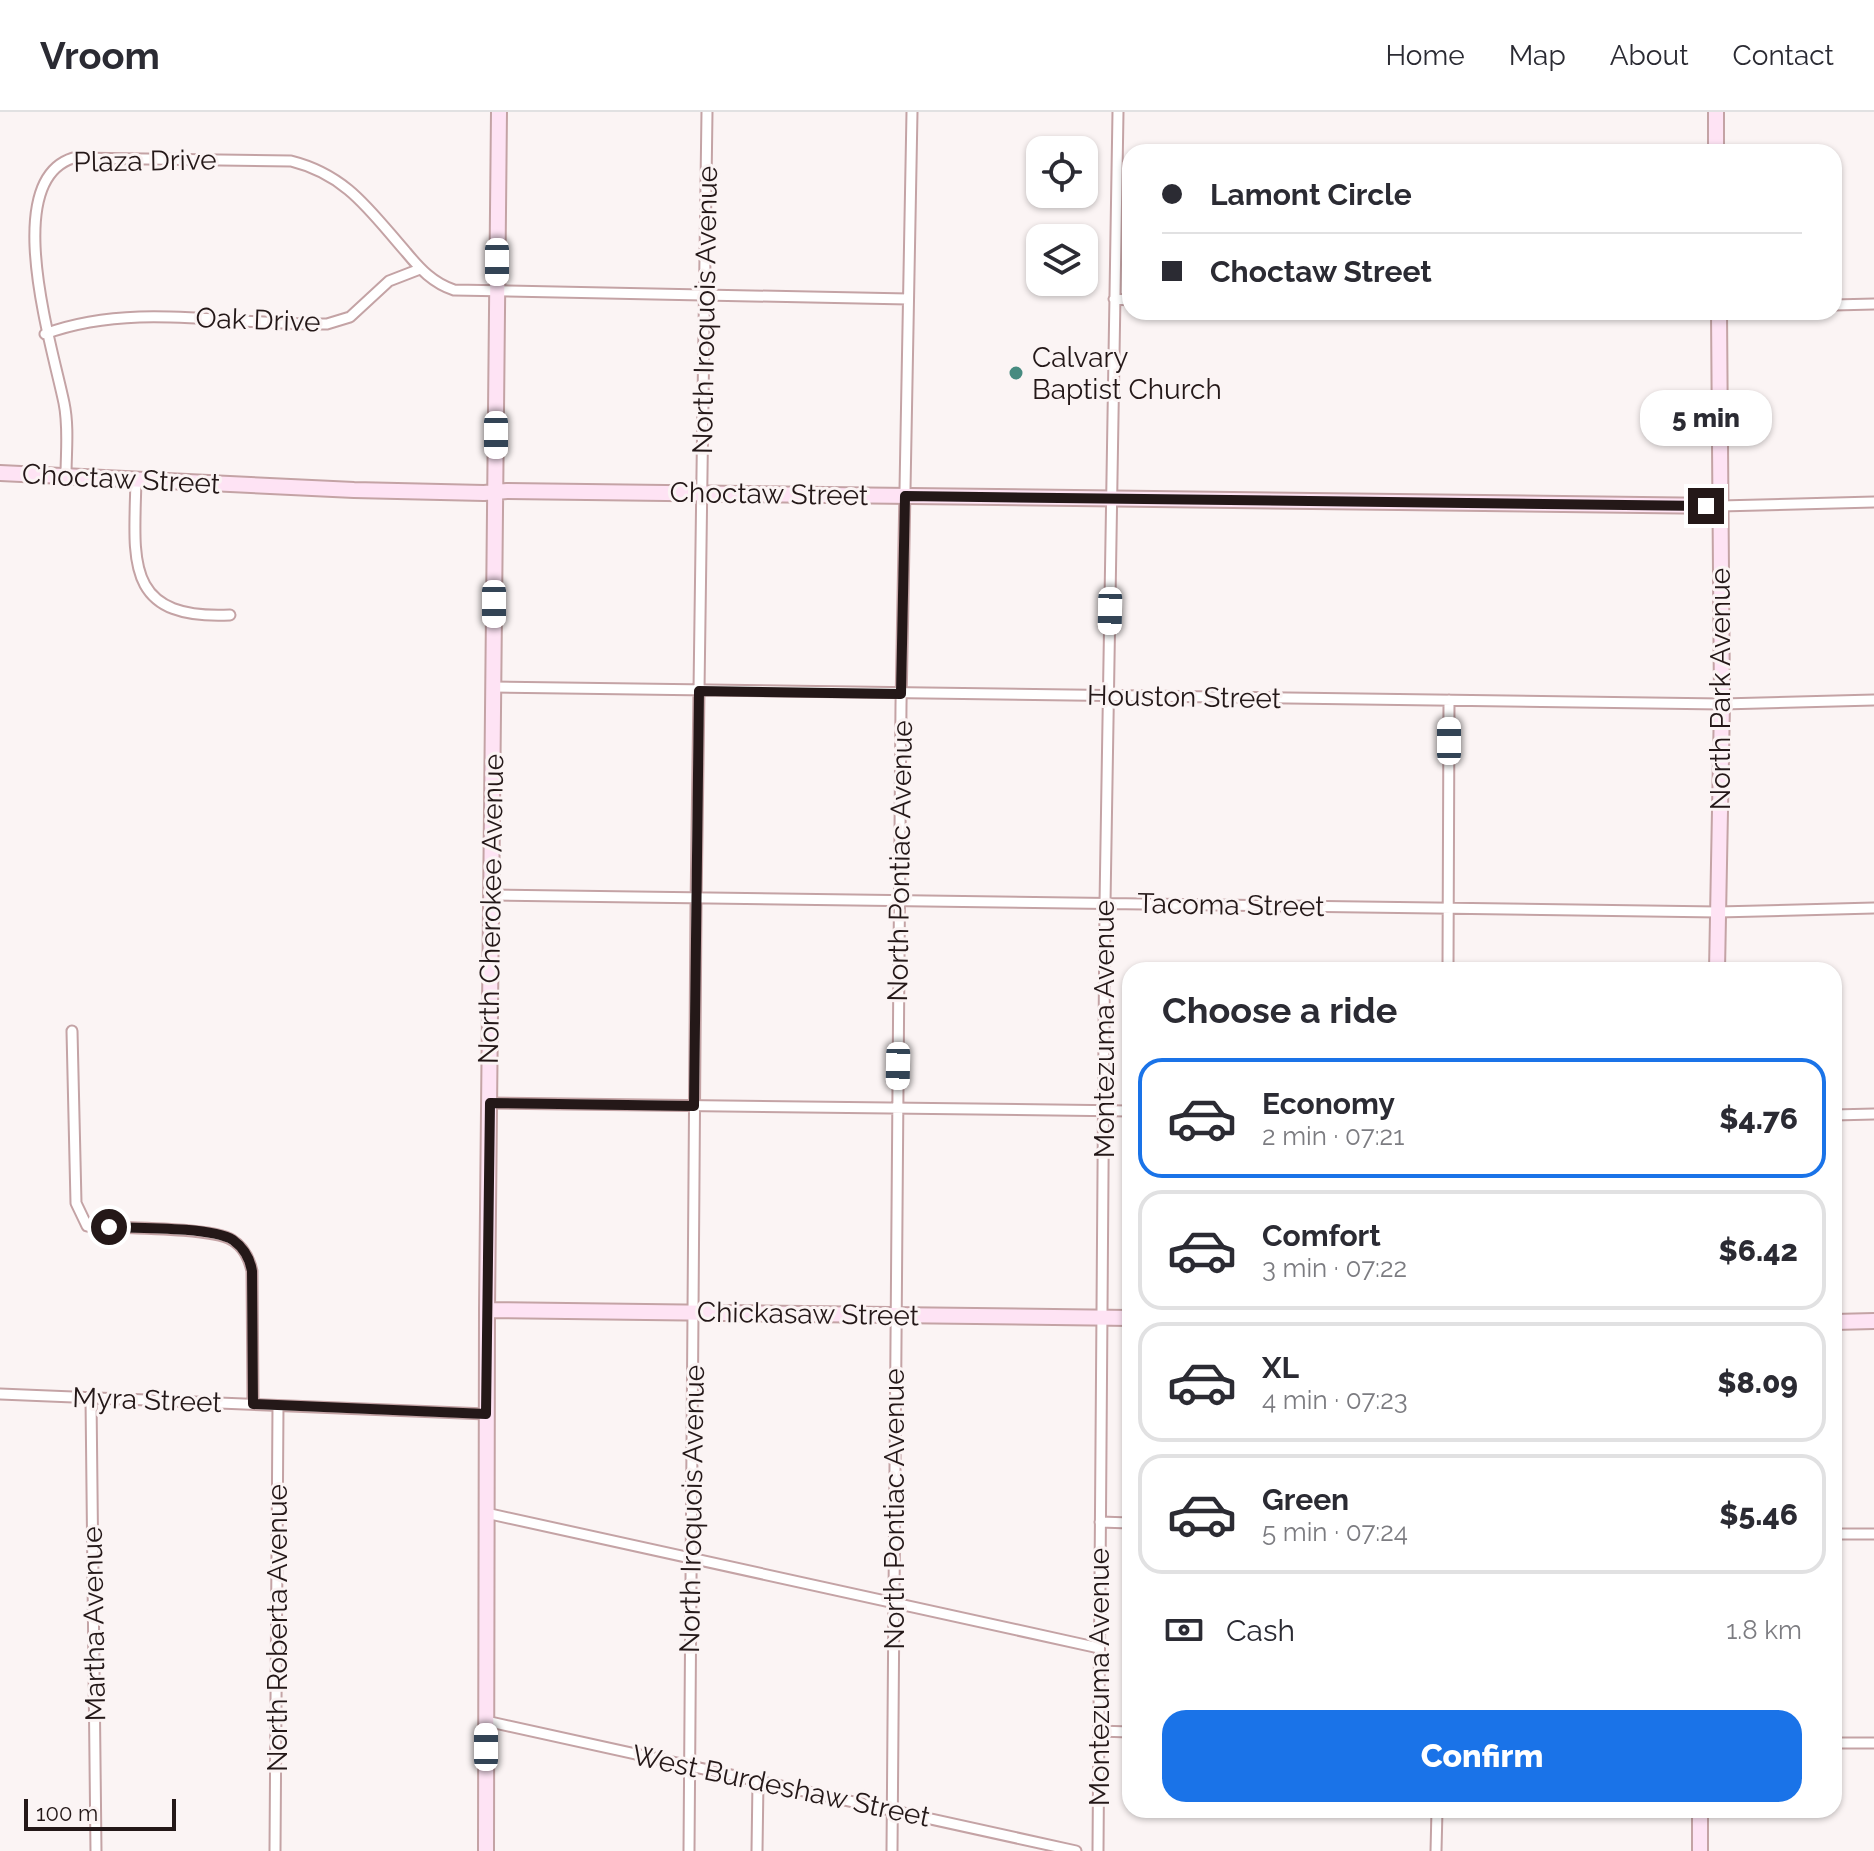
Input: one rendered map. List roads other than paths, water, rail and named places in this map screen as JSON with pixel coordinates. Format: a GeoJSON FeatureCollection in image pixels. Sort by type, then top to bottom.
{"type":"FeatureCollection","features":[{"type":"Feature","properties":{"kind":"street","name":"North Cherokee Avenue"},"geometry":{"type":"LineString","coordinates":[[486,1851],[486,1414],[499,112]]}},
{"type":"Feature","properties":{"kind":"street","name":"North Iroquois Avenue"},"geometry":{"type":"LineString","coordinates":[[689,1851],[696,899],[707,112]]}},
{"type":"Feature","properties":{"kind":"street","name":"North Pontiac Avenue"},"geometry":{"type":"LineString","coordinates":[[892,1851],[901,694],[912,112]]}},
{"type":"Feature","properties":{"kind":"street","name":"Montezuma Avenue"},"geometry":{"type":"LineString","coordinates":[[1098,1851],[1105,904],[1118,112]]}},
{"type":"Feature","properties":{"kind":"street"},"geometry":{"type":"LineString","coordinates":[[1716,112],[1716,144]]}},
{"type":"Feature","properties":{"kind":"street","name":"Plaza Drive"},"geometry":{"type":"LineString","coordinates":[[66,476],[66,412],[33,290],[30,266],[32,201],[41,178],[60,161],[73,158],[291,161],[311,166],[327,173],[355,194],[420,269]]}},
{"type":"Feature","properties":{"kind":"street"},"geometry":{"type":"LineString","coordinates":[[420,269],[432,281],[454,290],[908,299]]}},
{"type":"Feature","properties":{"kind":"street","name":"Oak Drive"},"geometry":{"type":"LineString","coordinates":[[45,334],[85,322],[126,317],[327,324],[350,317],[389,281],[420,269]]}},
{"type":"Feature","properties":{"kind":"street"},"geometry":{"type":"LineString","coordinates":[[1114,299],[1122,300]]}},
{"type":"Feature","properties":{"kind":"street"},"geometry":{"type":"LineString","coordinates":[[1842,305],[1874,304]]}},
{"type":"Feature","properties":{"kind":"street","name":"North Park Avenue"},"geometry":{"type":"LineString","coordinates":[[1717,962],[1722,704],[1719,320]]}},
{"type":"Feature","properties":{"kind":"street","name":"Choctaw Street"},"geometry":{"type":"LineString","coordinates":[[0,473],[354,490],[1720,506],[1874,502]]}},
{"type":"Feature","properties":{"kind":"street"},"geometry":{"type":"LineString","coordinates":[[136,480],[136,561],[139,575],[148,591],[160,601],[193,614],[230,615]]}},
{"type":"Feature","properties":{"kind":"street","name":"Houston Street"},"geometry":{"type":"LineString","coordinates":[[493,687],[1722,704],[1874,700]]}},
{"type":"Feature","properties":{"kind":"street"},"geometry":{"type":"LineString","coordinates":[[1448,962],[1449,700]]}},
{"type":"Feature","properties":{"kind":"street","name":"Tacoma Street"},"geometry":{"type":"LineString","coordinates":[[492,895],[1718,912],[1874,908]]}},
{"type":"Feature","properties":{"kind":"street"},"geometry":{"type":"LineString","coordinates":[[72,1031],[76,1203],[87,1226],[218,1234],[240,1247],[252,1271],[253,1404]]}},
{"type":"Feature","properties":{"kind":"street"},"geometry":{"type":"LineString","coordinates":[[490,1103],[1122,1111]]}},
{"type":"Feature","properties":{"kind":"street"},"geometry":{"type":"LineString","coordinates":[[1842,1115],[1874,1114]]}},
{"type":"Feature","properties":{"kind":"street","name":"Chickasaw Street"},"geometry":{"type":"LineString","coordinates":[[487,1310],[1122,1318]]}},
{"type":"Feature","properties":{"kind":"street"},"geometry":{"type":"LineString","coordinates":[[1842,1322],[1874,1321]]}},
{"type":"Feature","properties":{"kind":"street","name":"Myra Street"},"geometry":{"type":"LineString","coordinates":[[0,1394],[486,1414]]}},
{"type":"Feature","properties":{"kind":"street","name":"Martha Avenue"},"geometry":{"type":"LineString","coordinates":[[91,1398],[96,1851]]}},
{"type":"Feature","properties":{"kind":"street","name":"North Roberta Avenue"},"geometry":{"type":"LineString","coordinates":[[275,1851],[278,1406]]}},
{"type":"Feature","properties":{"kind":"street"},"geometry":{"type":"LineString","coordinates":[[486,1513],[1099,1648]]}},
{"type":"Feature","properties":{"kind":"street"},"geometry":{"type":"LineString","coordinates":[[1100,1522],[1122,1523]]}},
{"type":"Feature","properties":{"kind":"street"},"geometry":{"type":"LineString","coordinates":[[1842,1534],[1874,1534]]}},
{"type":"Feature","properties":{"kind":"street","name":"West Burdeshaw Street"},"geometry":{"type":"LineString","coordinates":[[486,1721],[1076,1851]]}},
{"type":"Feature","properties":{"kind":"street"},"geometry":{"type":"LineString","coordinates":[[1098,1731],[1122,1732]]}},
{"type":"Feature","properties":{"kind":"street"},"geometry":{"type":"LineString","coordinates":[[1842,1743],[1874,1743]]}},
{"type":"Feature","properties":{"kind":"street"},"geometry":{"type":"LineString","coordinates":[[757,1851],[758,1781]]}},
{"type":"Feature","properties":{"kind":"street"},"geometry":{"type":"LineString","coordinates":[[1436,1851],[1437,1818]]}},
{"type":"Feature","properties":{"kind":"street"},"geometry":{"type":"LineString","coordinates":[[1700,1818],[1700,1851]]}},
{"type":"Feature","properties":{"kind":"place","name":"Calvary Baptist Church"},"geometry":{"type":"Point","coordinates":[1016,373]}}]}
